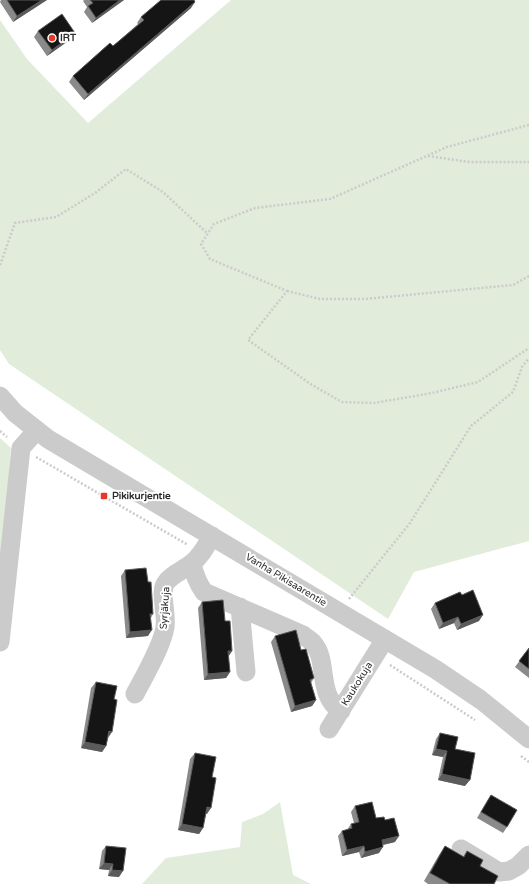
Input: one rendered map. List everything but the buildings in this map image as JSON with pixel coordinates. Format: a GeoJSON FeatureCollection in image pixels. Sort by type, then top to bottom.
{"type":"FeatureCollection","features":[{"type":"Feature","properties":{"kind":"street","name":"Vanha Pikisaarentie"},"geometry":{"type":"LineString","coordinates":[[0,396],[15,413],[48,439],[435,669],[481,700],[523,746]]}},
{"type":"Feature","properties":{"kind":"street"},"geometry":{"type":"LineString","coordinates":[[0,642],[21,448],[37,430]]}},
{"type":"Feature","properties":{"kind":"street","name":"Syrjäkuja"},"geometry":{"type":"LineString","coordinates":[[136,694],[157,650],[165,628],[164,585],[168,580],[197,558],[212,536]]}},
{"type":"Feature","properties":{"kind":"street"},"geometry":{"type":"LineString","coordinates":[[197,558],[194,573],[198,584],[204,592],[303,635],[313,643],[318,652],[328,699],[341,711]]}},
{"type":"Feature","properties":{"kind":"street"},"geometry":{"type":"LineString","coordinates":[[240,607],[246,672]]}},
{"type":"Feature","properties":{"kind":"street","name":"Kaukokuja"},"geometry":{"type":"LineString","coordinates":[[330,729],[386,639]]}},
{"type":"Feature","properties":{"kind":"street"},"geometry":{"type":"LineString","coordinates":[[460,849],[499,872],[509,871],[518,866],[529,855]]}},
{"type":"Feature","properties":{"kind":"path"},"geometry":{"type":"LineString","coordinates":[[529,125],[447,147],[330,199],[255,208],[214,224],[201,244],[210,259],[287,291],[320,299],[365,299],[513,285],[529,276]]}},
{"type":"Feature","properties":{"kind":"path"},"geometry":{"type":"LineString","coordinates":[[426,156],[469,162],[529,162]]}},
{"type":"Feature","properties":{"kind":"path"},"geometry":{"type":"LineString","coordinates":[[0,265],[15,223],[56,218],[94,193],[126,169],[163,192],[208,234]]}},
{"type":"Feature","properties":{"kind":"path"},"geometry":{"type":"LineString","coordinates":[[287,291],[248,340],[312,385],[342,402],[374,403],[432,394],[478,382],[529,348]]}},
{"type":"Feature","properties":{"kind":"path"},"geometry":{"type":"LineString","coordinates":[[339,612],[410,523],[471,426],[513,392],[522,367],[529,358]]}},
{"type":"Feature","properties":{"kind":"path"},"geometry":{"type":"LineString","coordinates":[[0,431],[21,448],[197,558]]}},
{"type":"Feature","properties":{"kind":"path"},"geometry":{"type":"LineString","coordinates":[[375,655],[477,721]]}},
{"type":"Feature","properties":{"kind":"path"},"geometry":{"type":"LineString","coordinates":[[523,746],[529,762]]}},
{"type":"Feature","properties":{"kind":"green space"},"geometry":{"type":"Polygon","coordinates":[[[231,0],[529,0],[529,541],[414,572],[388,619],[9,364],[0,350],[0,20],[27,59],[88,123],[231,0]]]}},
{"type":"Feature","properties":{"kind":"green space"},"geometry":{"type":"Polygon","coordinates":[[[0,438],[11,448],[0,589],[0,438]]]}},
{"type":"Feature","properties":{"kind":"green space"},"geometry":{"type":"Polygon","coordinates":[[[280,802],[293,875],[311,884],[142,884],[166,858],[240,847],[242,822],[263,814],[280,802]]]}},
{"type":"Feature","properties":{"kind":"place","name":"IRT"},"geometry":{"type":"Point","coordinates":[52,38]}},
{"type":"Feature","properties":{"kind":"place","name":"Pikikurjentie"},"geometry":{"type":"Point","coordinates":[104,496]}}]}
